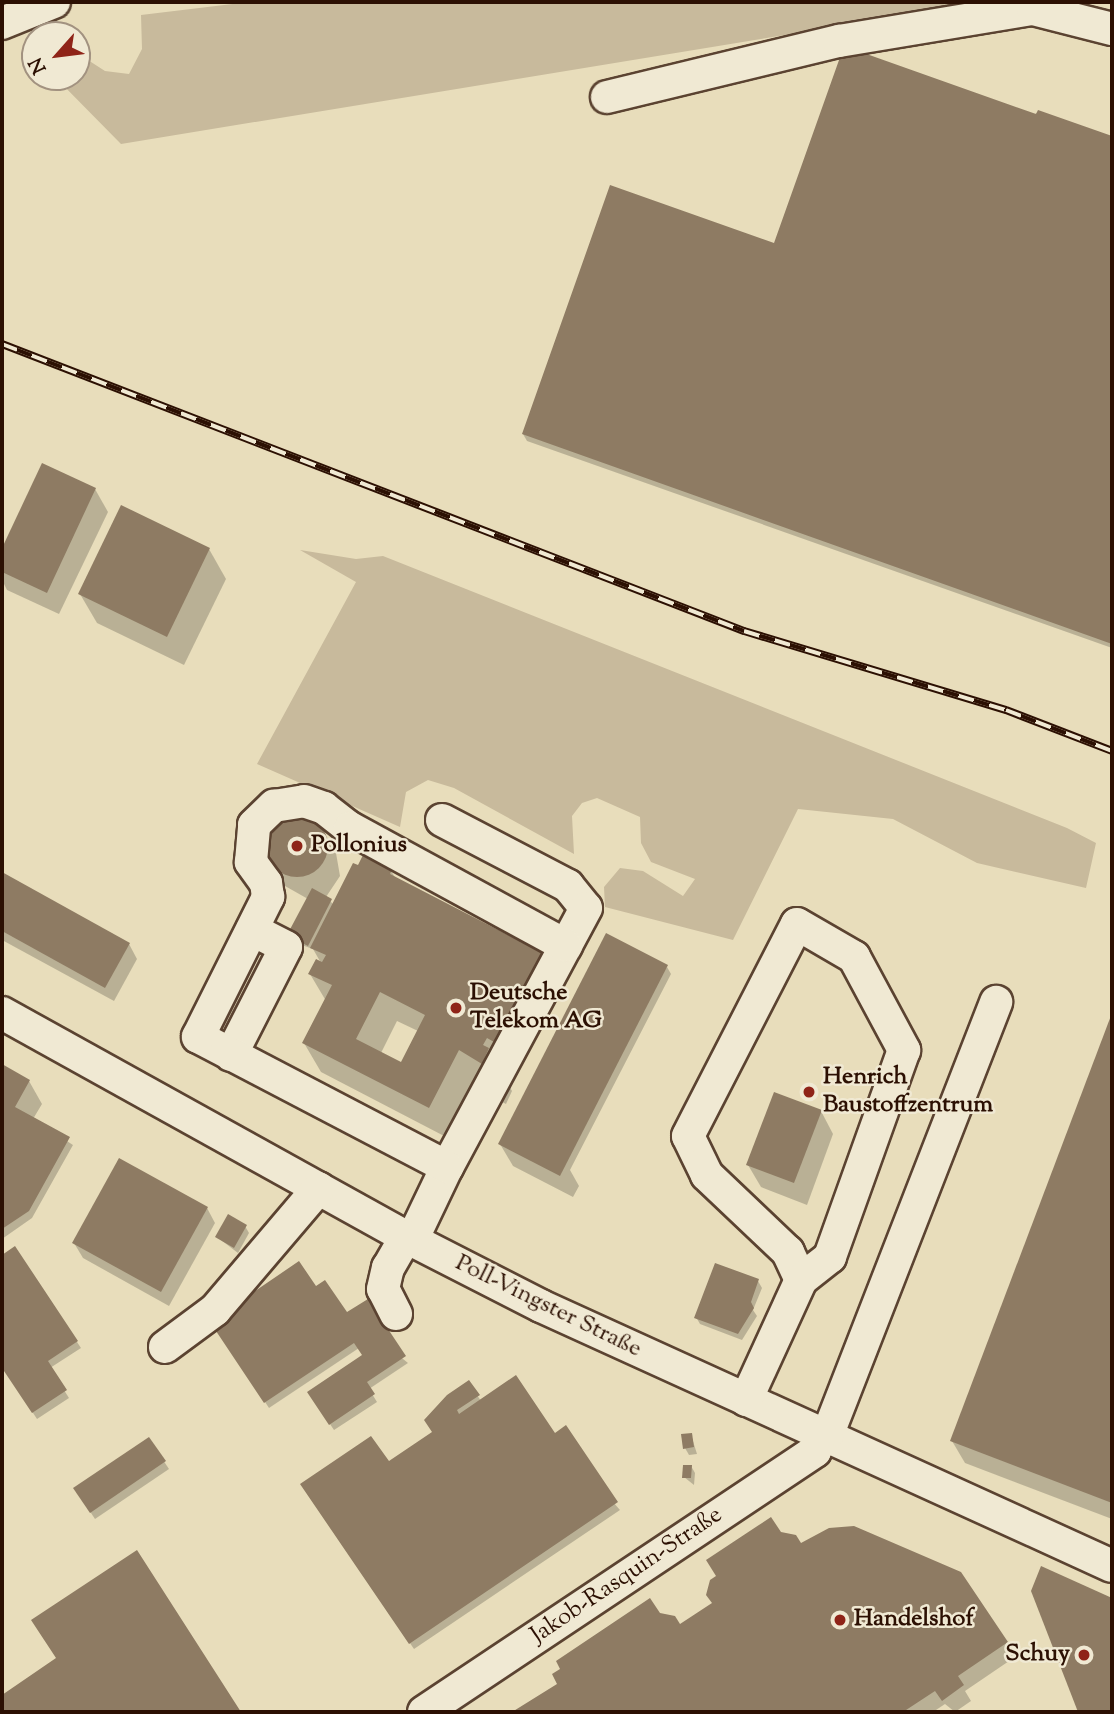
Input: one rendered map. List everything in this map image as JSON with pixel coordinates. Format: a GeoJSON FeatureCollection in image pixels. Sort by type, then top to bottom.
{"type":"FeatureCollection","features":[{"type":"Feature","properties":{"kind":"street"},"geometry":{"type":"LineString","coordinates":[[2,23],[54,2]]}},
{"type":"Feature","properties":{"kind":"street"},"geometry":{"type":"LineString","coordinates":[[607,97],[839,41],[1033,9],[1112,29]]}},
{"type":"Feature","properties":{"kind":"street"},"geometry":{"type":"LineString","coordinates":[[447,1167],[198,1037],[268,897],[266,883],[251,862],[254,825],[274,806],[304,801],[566,946]]}},
{"type":"Feature","properties":{"kind":"street"},"geometry":{"type":"LineString","coordinates":[[396,1314],[383,1289],[387,1268],[409,1239],[586,908],[568,887],[442,820]]}},
{"type":"Feature","properties":{"kind":"street"},"geometry":{"type":"LineString","coordinates":[[746,1400],[802,1280],[830,1257],[904,1050],[855,957],[797,924],[688,1136],[707,1175],[788,1252],[802,1280]]}},
{"type":"Feature","properties":{"kind":"street","name":"Jakob-Rasquin-Straße"},"geometry":{"type":"LineString","coordinates":[[424,1712],[815,1451],[824,1435],[996,1002]]}},
{"type":"Feature","properties":{"kind":"street","name":"Poll-Vingster Straße"},"geometry":{"type":"LineString","coordinates":[[2,1013],[409,1239],[746,1400],[1112,1566]]}},
{"type":"Feature","properties":{"kind":"street"},"geometry":{"type":"LineString","coordinates":[[165,1346],[215,1310],[319,1188]]}},
{"type":"Feature","properties":{"kind":"shaded area"},"geometry":{"type":"Polygon","coordinates":[[[249,2],[986,2],[121,144],[69,91],[91,91],[91,62],[105,71],[129,74],[142,49],[141,15],[249,2]]]}},
{"type":"Feature","properties":{"kind":"shaded area"},"geometry":{"type":"Polygon","coordinates":[[[300,550],[356,559],[383,556],[1067,828],[1096,843],[1086,888],[977,863],[893,819],[798,809],[733,940],[605,907],[604,887],[620,868],[643,871],[683,896],[695,879],[651,862],[641,843],[640,817],[597,798],[582,803],[572,816],[574,854],[454,788],[428,780],[406,792],[400,827],[257,764],[356,582],[300,550]]]}},
{"type":"Feature","properties":{"kind":"building"},"geometry":{"type":"Polygon","coordinates":[[[844,46],[1036,114],[1038,110],[1112,136],[1112,644],[522,434],[610,185],[774,243],[844,46]]]}},
{"type":"Feature","properties":{"kind":"building"},"geometry":{"type":"Polygon","coordinates":[[[42,463],[96,488],[47,593],[2,572],[2,548],[42,463]]]}},
{"type":"Feature","properties":{"kind":"building"},"geometry":{"type":"Polygon","coordinates":[[[121,505],[210,548],[167,637],[78,594],[121,505]]]}},
{"type":"Feature","properties":{"kind":"building","name":"Pollonius"},"geometry":{"type":"Polygon","coordinates":[[[291,815],[303,815],[319,824],[326,834],[326,858],[319,868],[303,877],[291,877],[280,872],[271,863],[266,852],[266,840],[271,829],[280,820],[291,815]]]}},
{"type":"Feature","properties":{"kind":"building"},"geometry":{"type":"Polygon","coordinates":[[[363,855],[392,869],[390,874],[516,939],[518,934],[547,949],[503,1047],[487,1038],[483,1045],[489,1048],[482,1064],[459,1050],[429,1108],[302,1043],[332,985],[308,974],[316,959],[322,962],[326,955],[310,948],[353,863],[358,865],[363,855]],[[380,992],[356,1039],[401,1062],[425,1015],[380,992]]]}},
{"type":"Feature","properties":{"kind":"building"},"geometry":{"type":"Polygon","coordinates":[[[2,872],[130,943],[105,988],[2,931],[2,872]]]}},
{"type":"Feature","properties":{"kind":"building"},"geometry":{"type":"Polygon","coordinates":[[[312,888],[332,899],[308,946],[287,935],[312,888]]]}},
{"type":"Feature","properties":{"kind":"building"},"geometry":{"type":"Polygon","coordinates":[[[606,933],[668,965],[560,1176],[498,1144],[606,933]]]}},
{"type":"Feature","properties":{"kind":"building"},"geometry":{"type":"Polygon","coordinates":[[[1112,1013],[1112,1503],[950,1441],[1112,1013]]]}},
{"type":"Feature","properties":{"kind":"building"},"geometry":{"type":"Polygon","coordinates":[[[2,1064],[30,1080],[15,1107],[70,1137],[29,1211],[2,1229],[2,1064]]]}},
{"type":"Feature","properties":{"kind":"building"},"geometry":{"type":"Polygon","coordinates":[[[774,1092],[822,1110],[794,1183],[746,1165],[774,1092]]]}},
{"type":"Feature","properties":{"kind":"building"},"geometry":{"type":"Polygon","coordinates":[[[119,1158],[208,1207],[161,1292],[72,1243],[119,1158]]]}},
{"type":"Feature","properties":{"kind":"building"},"geometry":{"type":"Polygon","coordinates":[[[228,1214],[247,1225],[234,1248],[215,1237],[228,1214]]]}},
{"type":"Feature","properties":{"kind":"building"},"geometry":{"type":"Polygon","coordinates":[[[15,1246],[78,1341],[48,1361],[67,1390],[32,1413],[2,1368],[2,1255],[15,1246]]]}},
{"type":"Feature","properties":{"kind":"building"},"geometry":{"type":"Polygon","coordinates":[[[299,1261],[316,1286],[325,1280],[347,1312],[368,1299],[406,1356],[367,1382],[375,1394],[329,1425],[307,1392],[362,1355],[354,1343],[264,1403],[210,1322],[299,1261]]]}},
{"type":"Feature","properties":{"kind":"building"},"geometry":{"type":"Polygon","coordinates":[[[715,1263],[759,1279],[751,1302],[754,1308],[738,1334],[694,1318],[715,1263]]]}},
{"type":"Feature","properties":{"kind":"building"},"geometry":{"type":"Polygon","coordinates":[[[516,1375],[555,1433],[566,1425],[618,1502],[409,1644],[300,1484],[371,1436],[389,1461],[432,1432],[424,1420],[447,1395],[469,1380],[480,1395],[457,1410],[459,1414],[516,1375]]]}},
{"type":"Feature","properties":{"kind":"building"},"geometry":{"type":"Polygon","coordinates":[[[692,1433],[694,1447],[683,1449],[681,1434],[692,1433]]]}},
{"type":"Feature","properties":{"kind":"building"},"geometry":{"type":"Polygon","coordinates":[[[149,1437],[166,1461],[90,1513],[73,1488],[149,1437]]]}},
{"type":"Feature","properties":{"kind":"building"},"geometry":{"type":"Polygon","coordinates":[[[683,1465],[692,1465],[691,1478],[682,1478],[683,1465]]]}},
{"type":"Feature","properties":{"kind":"building","name":"Handelshof"},"geometry":{"type":"Polygon","coordinates":[[[771,1517],[781,1532],[796,1535],[801,1543],[829,1528],[854,1526],[961,1572],[1008,1642],[958,1676],[964,1685],[942,1701],[935,1691],[903,1712],[512,1712],[557,1684],[552,1674],[560,1669],[556,1661],[650,1598],[660,1613],[675,1616],[680,1624],[712,1603],[706,1595],[710,1580],[716,1576],[706,1560],[771,1517]]]}},
{"type":"Feature","properties":{"kind":"building"},"geometry":{"type":"Polygon","coordinates":[[[137,1550],[241,1712],[3,1712],[2,1695],[56,1658],[31,1620],[137,1550]]]}},
{"type":"Feature","properties":{"kind":"building","name":"Schuy"},"geometry":{"type":"Polygon","coordinates":[[[1041,1566],[1112,1598],[1112,1712],[1078,1712],[1031,1591],[1041,1566]]]}},
{"type":"Feature","properties":{"kind":"railway"},"geometry":{"type":"LineString","coordinates":[[2,344],[744,631],[1006,710],[1112,751]]}},
{"type":"Feature","properties":{"kind":"place","name":"Pollonius"},"geometry":{"type":"Point","coordinates":[297,846]}},
{"type":"Feature","properties":{"kind":"place","name":"Deutsche Telekom AG"},"geometry":{"type":"Point","coordinates":[456,1008]}},
{"type":"Feature","properties":{"kind":"place","name":"Henrich Baustoffzentrum"},"geometry":{"type":"Point","coordinates":[809,1092]}},
{"type":"Feature","properties":{"kind":"place","name":"Handelshof"},"geometry":{"type":"Point","coordinates":[840,1620]}},
{"type":"Feature","properties":{"kind":"place","name":"Schuy"},"geometry":{"type":"Point","coordinates":[1084,1655]}}]}
